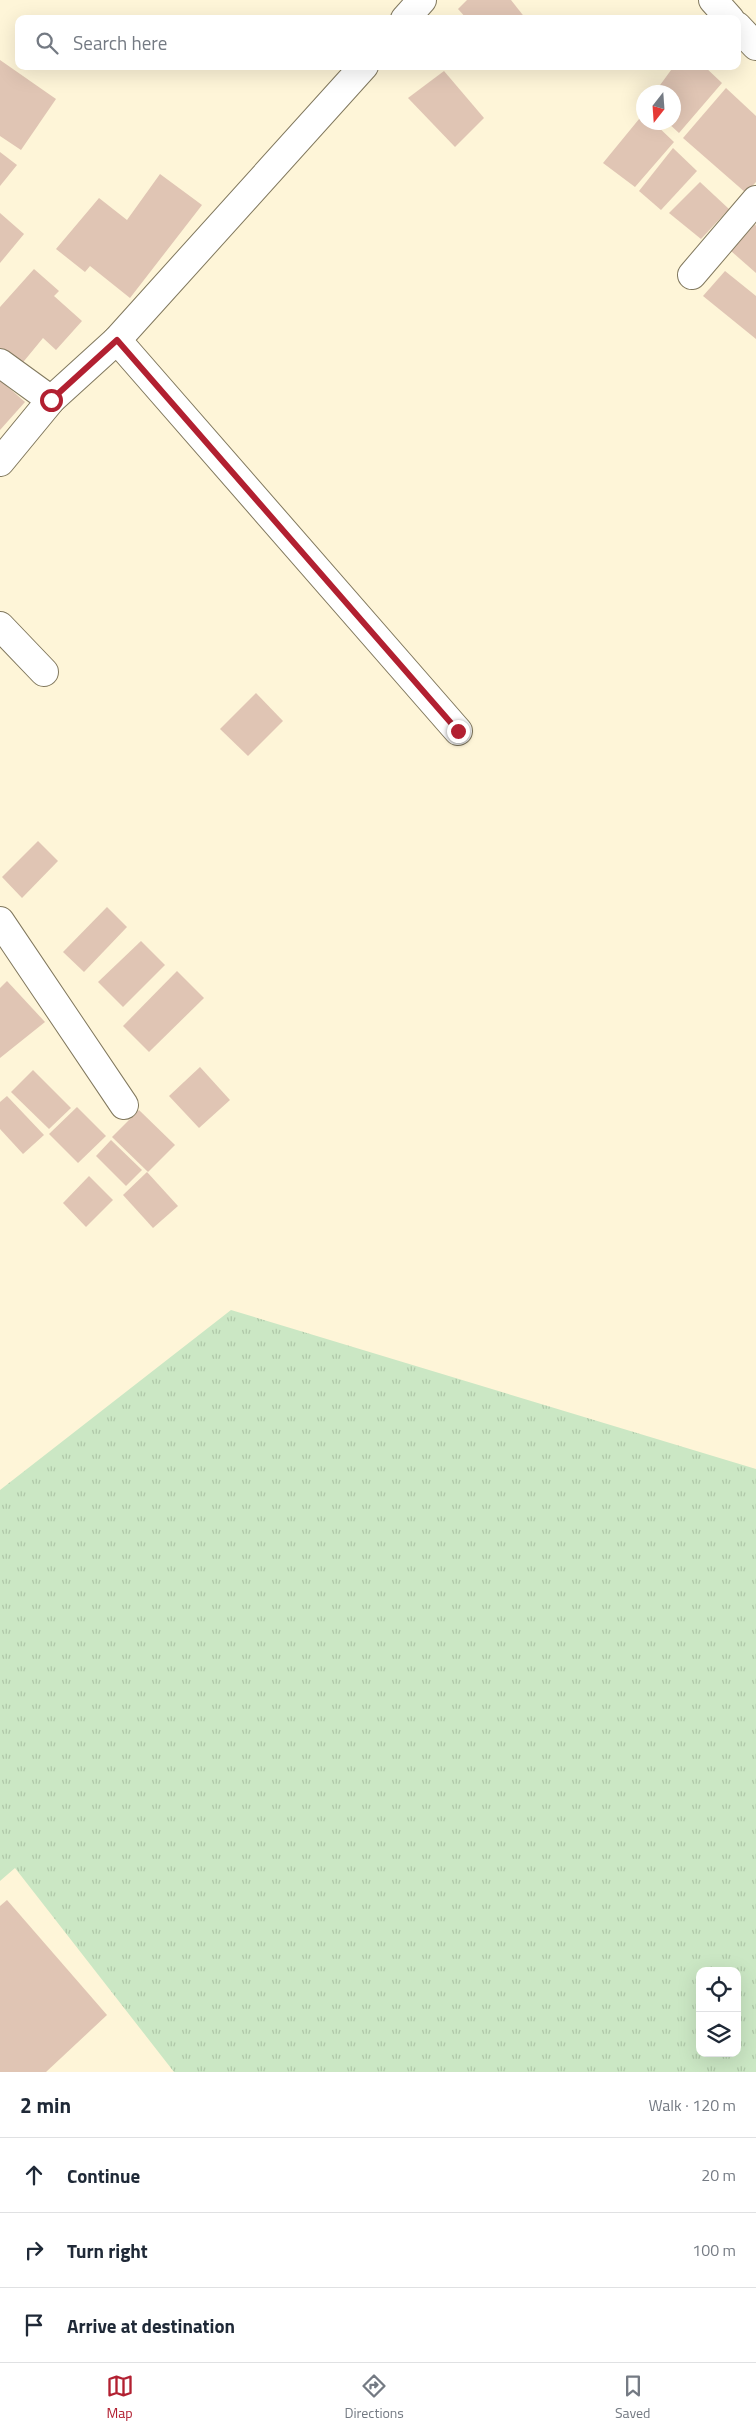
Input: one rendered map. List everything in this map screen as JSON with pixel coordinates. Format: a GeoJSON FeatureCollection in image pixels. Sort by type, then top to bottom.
{"type":"FeatureCollection","features":[{"type":"Feature","properties":{"kind":"street"},"geometry":{"type":"LineString","coordinates":[[409,15],[422,0]]}},
{"type":"Feature","properties":{"kind":"street"},"geometry":{"type":"LineString","coordinates":[[713,0],[726,15]]}},
{"type":"Feature","properties":{"kind":"street"},"geometry":{"type":"LineString","coordinates":[[741,30],[756,46]]}},
{"type":"Feature","properties":{"kind":"street"},"geometry":{"type":"LineString","coordinates":[[0,462],[51,400],[117,340],[360,70]]}},
{"type":"Feature","properties":{"kind":"street"},"geometry":{"type":"LineString","coordinates":[[692,275],[756,200]]}},
{"type":"Feature","properties":{"kind":"street"},"geometry":{"type":"LineString","coordinates":[[117,340],[458,731]]}},
{"type":"Feature","properties":{"kind":"street"},"geometry":{"type":"LineString","coordinates":[[0,363],[51,400]]}},
{"type":"Feature","properties":{"kind":"street"},"geometry":{"type":"LineString","coordinates":[[0,626],[44,672]]}},
{"type":"Feature","properties":{"kind":"street"},"geometry":{"type":"LineString","coordinates":[[0,920],[124,1105]]}},
{"type":"Feature","properties":{"kind":"green space"},"geometry":{"type":"Polygon","coordinates":[[[231,1310],[756,1469],[756,2072],[174,2072],[15,1868],[0,1881],[0,1490],[231,1310]]]}},
{"type":"Feature","properties":{"kind":"building"},"geometry":{"type":"Polygon","coordinates":[[[467,0],[511,0],[523,15],[463,15],[458,9],[467,0]]]}},
{"type":"Feature","properties":{"kind":"building"},"geometry":{"type":"Polygon","coordinates":[[[0,60],[56,99],[21,150],[0,136],[0,60]]]}},
{"type":"Feature","properties":{"kind":"building"},"geometry":{"type":"Polygon","coordinates":[[[671,70],[708,70],[722,83],[679,133],[676,130],[681,130],[681,85],[660,85],[671,70]]]}},
{"type":"Feature","properties":{"kind":"building"},"geometry":{"type":"Polygon","coordinates":[[[444,71],[484,118],[455,147],[408,98],[444,71]]]}},
{"type":"Feature","properties":{"kind":"building"},"geometry":{"type":"Polygon","coordinates":[[[726,88],[756,116],[756,182],[746,193],[683,138],[726,88]]]}},
{"type":"Feature","properties":{"kind":"building"},"geometry":{"type":"Polygon","coordinates":[[[636,123],[636,130],[661,130],[674,142],[635,187],[603,163],[636,123]]]}},
{"type":"Feature","properties":{"kind":"building"},"geometry":{"type":"Polygon","coordinates":[[[673,148],[697,171],[661,210],[639,191],[673,148]]]}},
{"type":"Feature","properties":{"kind":"building"},"geometry":{"type":"Polygon","coordinates":[[[0,152],[17,165],[0,186],[0,152]]]}},
{"type":"Feature","properties":{"kind":"building"},"geometry":{"type":"Polygon","coordinates":[[[160,174],[202,205],[130,298],[90,266],[85,272],[56,249],[99,198],[127,220],[160,174]]]}},
{"type":"Feature","properties":{"kind":"building"},"geometry":{"type":"Polygon","coordinates":[[[700,182],[729,209],[701,239],[669,213],[700,182]]]}},
{"type":"Feature","properties":{"kind":"building"},"geometry":{"type":"Polygon","coordinates":[[[0,213],[24,234],[0,263],[0,213]]]}},
{"type":"Feature","properties":{"kind":"building"},"geometry":{"type":"Polygon","coordinates":[[[755,224],[756,226],[756,273],[731,251],[755,224]]]}},
{"type":"Feature","properties":{"kind":"building"},"geometry":{"type":"Polygon","coordinates":[[[34,269],[59,291],[54,296],[82,321],[56,350],[43,338],[15,372],[0,359],[0,307],[34,269]]]}},
{"type":"Feature","properties":{"kind":"building"},"geometry":{"type":"Polygon","coordinates":[[[725,271],[756,296],[756,339],[703,296],[725,271]]]}},
{"type":"Feature","properties":{"kind":"building"},"geometry":{"type":"Polygon","coordinates":[[[0,380],[25,402],[0,430],[0,380]]]}},
{"type":"Feature","properties":{"kind":"building"},"geometry":{"type":"Polygon","coordinates":[[[256,693],[283,721],[248,756],[220,729],[256,693]]]}},
{"type":"Feature","properties":{"kind":"building"},"geometry":{"type":"Polygon","coordinates":[[[38,841],[58,861],[22,898],[2,877],[38,841]]]}},
{"type":"Feature","properties":{"kind":"building"},"geometry":{"type":"Polygon","coordinates":[[[107,907],[127,927],[84,972],[63,952],[107,907]]]}},
{"type":"Feature","properties":{"kind":"building"},"geometry":{"type":"Polygon","coordinates":[[[141,941],[165,965],[123,1007],[98,982],[141,941]]]}},
{"type":"Feature","properties":{"kind":"building"},"geometry":{"type":"Polygon","coordinates":[[[177,971],[204,998],[149,1052],[123,1026],[177,971]]]}},
{"type":"Feature","properties":{"kind":"building"},"geometry":{"type":"Polygon","coordinates":[[[7,981],[45,1022],[0,1058],[0,988],[7,981]]]}},
{"type":"Feature","properties":{"kind":"building"},"geometry":{"type":"Polygon","coordinates":[[[200,1067],[230,1100],[199,1128],[169,1096],[200,1067]]]}},
{"type":"Feature","properties":{"kind":"building"},"geometry":{"type":"Polygon","coordinates":[[[33,1070],[71,1108],[49,1129],[11,1092],[33,1070]]]}},
{"type":"Feature","properties":{"kind":"building"},"geometry":{"type":"Polygon","coordinates":[[[7,1096],[44,1135],[23,1154],[0,1129],[0,1102],[7,1096]]]}},
{"type":"Feature","properties":{"kind":"building"},"geometry":{"type":"Polygon","coordinates":[[[77,1107],[106,1136],[78,1163],[49,1134],[77,1107]]]}},
{"type":"Feature","properties":{"kind":"building"},"geometry":{"type":"Polygon","coordinates":[[[139,1110],[175,1145],[148,1172],[112,1137],[139,1110]]]}},
{"type":"Feature","properties":{"kind":"building"},"geometry":{"type":"Polygon","coordinates":[[[111,1140],[142,1170],[126,1186],[96,1156],[111,1140]]]}},
{"type":"Feature","properties":{"kind":"building"},"geometry":{"type":"Polygon","coordinates":[[[147,1172],[178,1206],[153,1228],[123,1195],[147,1172]]]}},
{"type":"Feature","properties":{"kind":"building"},"geometry":{"type":"Polygon","coordinates":[[[89,1176],[113,1200],[86,1227],[63,1203],[89,1176]]]}},
{"type":"Feature","properties":{"kind":"building"},"geometry":{"type":"Polygon","coordinates":[[[7,1900],[107,2015],[46,2072],[0,2072],[0,1906],[7,1900]]]}},
{"type":"Feature","properties":{"kind":"route"},"geometry":{"type":"LineString","coordinates":[[51,400],[117,340],[458,731]]}}]}
